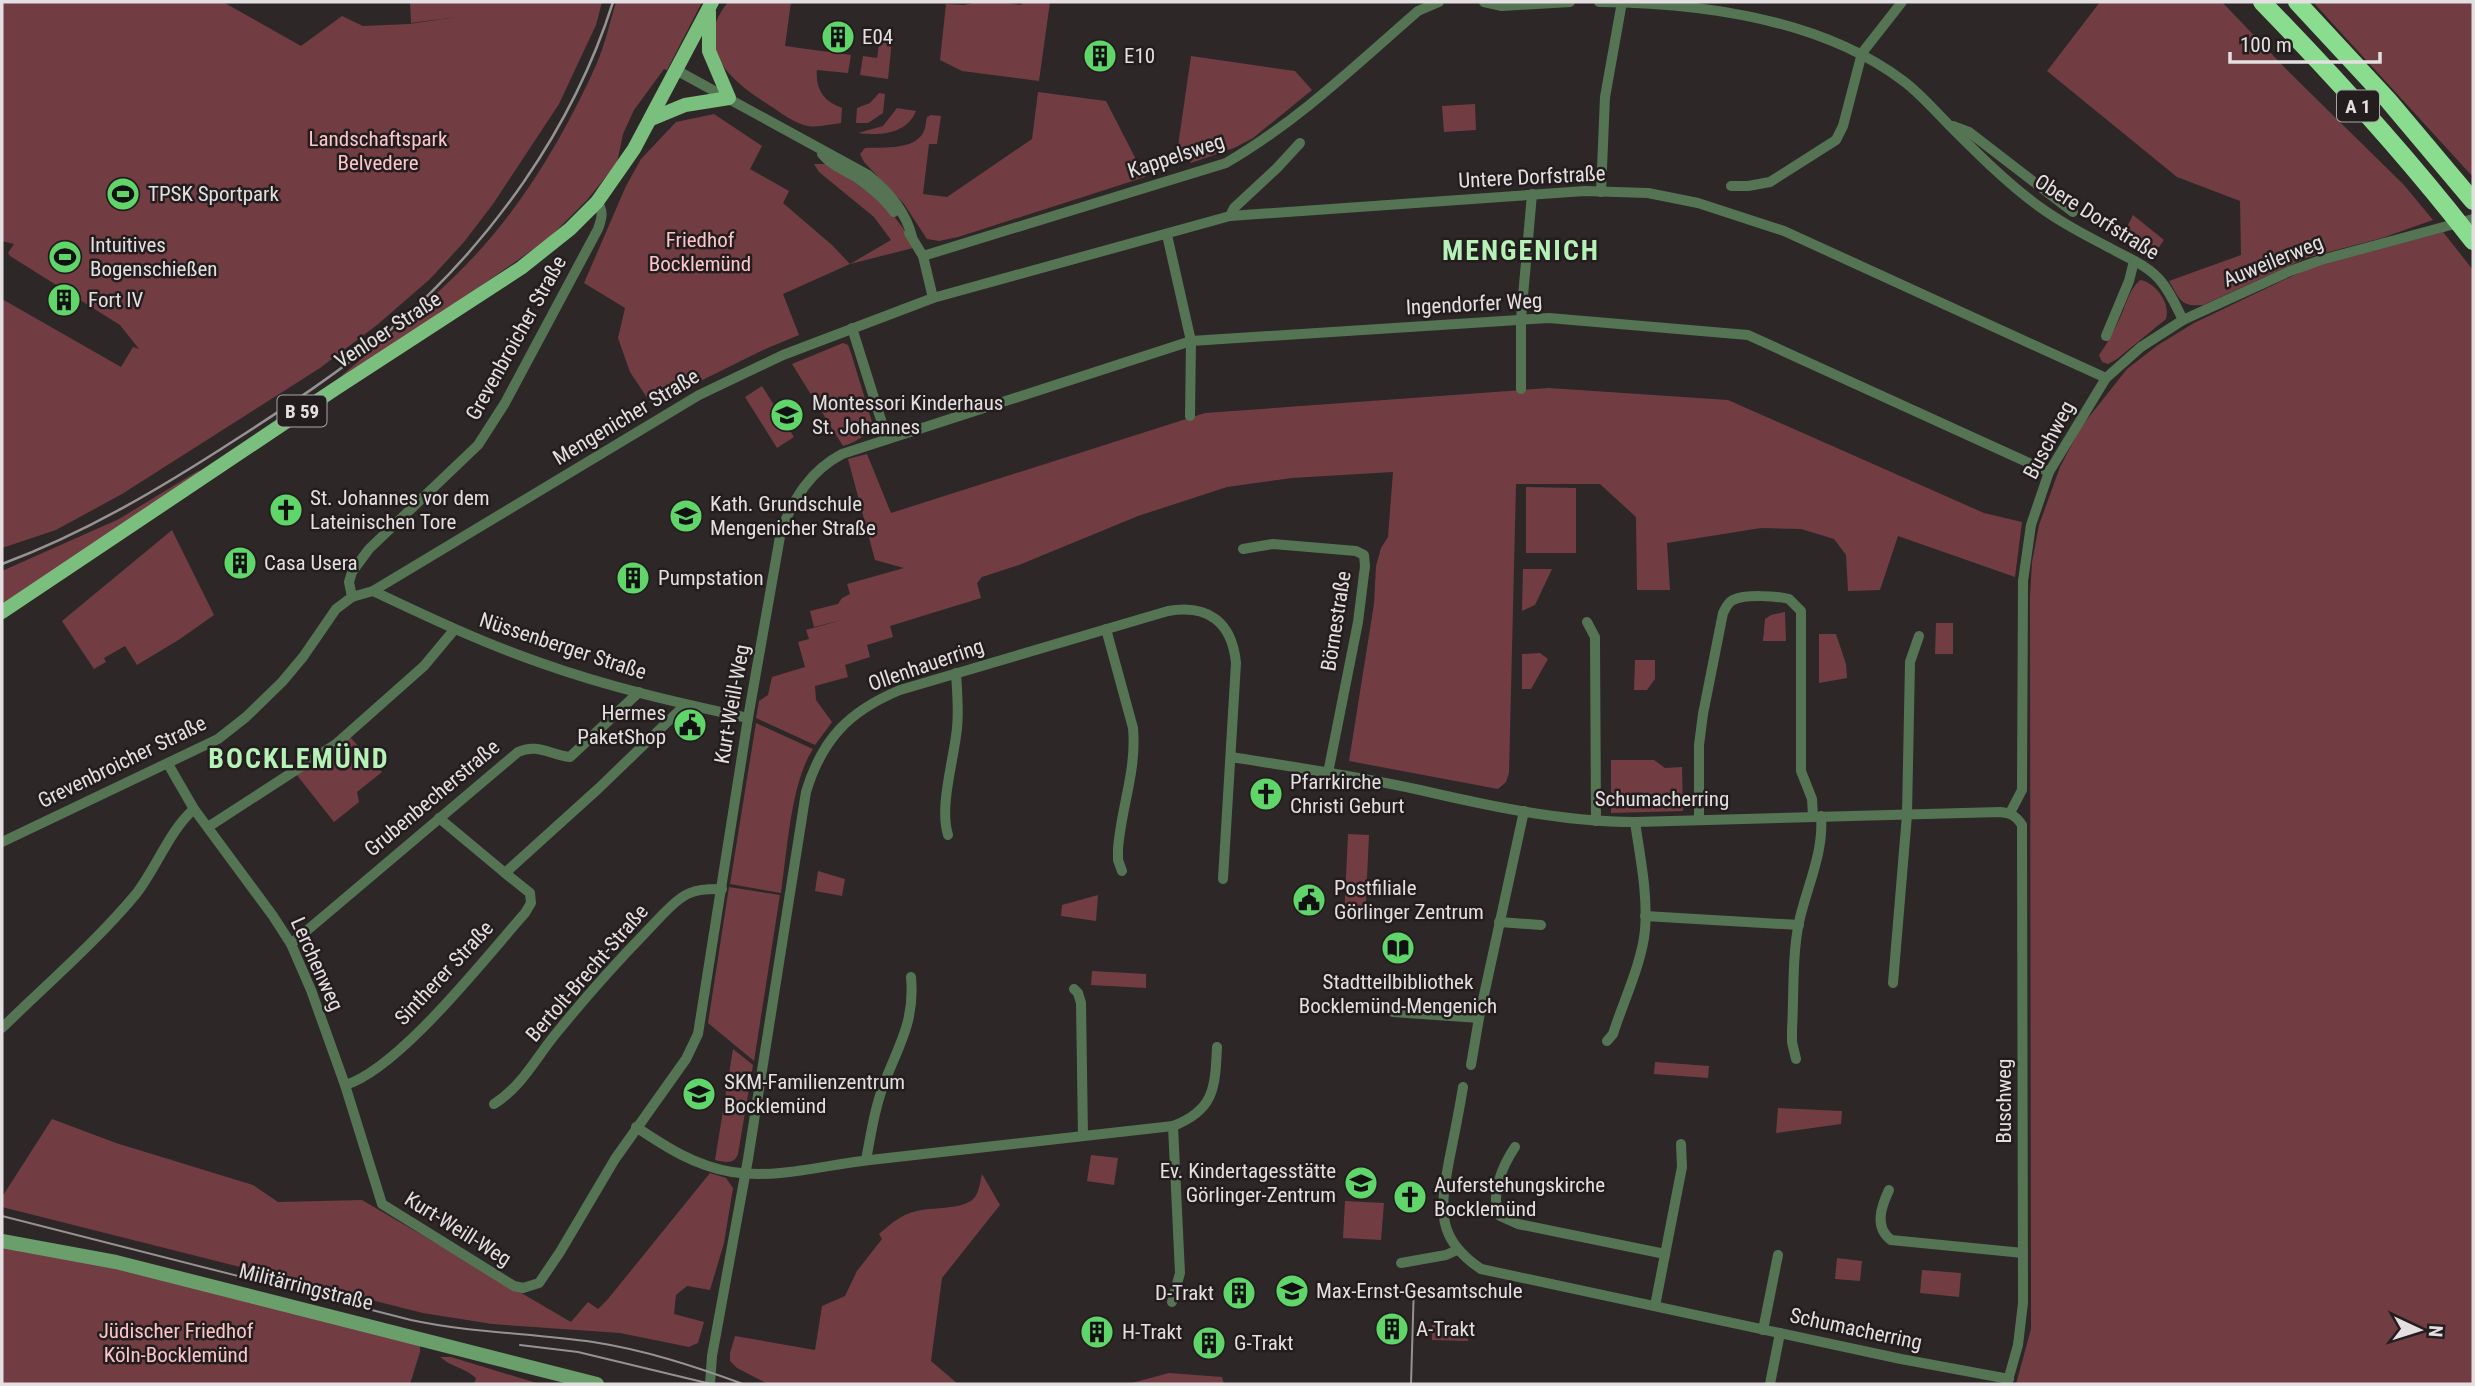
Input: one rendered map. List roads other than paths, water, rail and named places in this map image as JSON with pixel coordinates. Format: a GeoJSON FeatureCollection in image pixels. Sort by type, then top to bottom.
{"type":"FeatureCollection","features":[{"type":"Feature","properties":{"kind":"highway","name":"A 1"},"geometry":{"type":"LineString","coordinates":[[2262,2],[2370,118],[2452,213],[2471,230]]}},
{"type":"Feature","properties":{"kind":"highway","name":"A 1"},"geometry":{"type":"LineString","coordinates":[[2297,2],[2388,100],[2473,201]]}},
{"type":"Feature","properties":{"kind":"main road","name":"Venloer Straße"},"geometry":{"type":"LineString","coordinates":[[2,612],[335,389],[522,268],[570,229],[597,202],[634,149],[711,5]]}},
{"type":"Feature","properties":{"kind":"main road"},"geometry":{"type":"LineString","coordinates":[[651,119],[685,105],[729,98],[709,51],[711,5]]}},
{"type":"Feature","properties":{"kind":"main road","name":"Militärringstraße"},"geometry":{"type":"LineString","coordinates":[[2,1241],[130,1265],[597,1384]]}},
{"type":"Feature","properties":{"kind":"street","name":"Kappelsweg"},"geometry":{"type":"LineString","coordinates":[[923,256],[1226,163],[1250,149],[1299,112],[1418,11],[1439,2]]}},
{"type":"Feature","properties":{"kind":"street"},"geometry":{"type":"LineString","coordinates":[[1484,2],[1507,6],[1570,2]]}},
{"type":"Feature","properties":{"kind":"street","name":"Obere Dorfstraße"},"geometry":{"type":"LineString","coordinates":[[1599,2],[1665,5],[1766,20],[1818,35],[1862,53],[1902,80],[1995,170],[2037,205],[2064,224],[2134,261],[2159,278],[2183,320]]}},
{"type":"Feature","properties":{"kind":"street"},"geometry":{"type":"LineString","coordinates":[[1601,192],[1605,97],[1622,2]]}},
{"type":"Feature","properties":{"kind":"street"},"geometry":{"type":"LineString","coordinates":[[1731,186],[1770,182],[1836,140],[1843,126],[1862,53],[1902,2]]}},
{"type":"Feature","properties":{"kind":"street"},"geometry":{"type":"LineString","coordinates":[[676,69],[817,148],[826,159],[886,201],[923,256],[933,298]]}},
{"type":"Feature","properties":{"kind":"street","name":"Obere Dorfstraße"},"geometry":{"type":"LineString","coordinates":[[1950,125],[1969,132],[2073,212]]}},
{"type":"Feature","properties":{"kind":"street"},"geometry":{"type":"LineString","coordinates":[[1230,216],[1234,208],[1300,143]]}},
{"type":"Feature","properties":{"kind":"street","name":"Untere Dorfstraße"},"geometry":{"type":"LineString","coordinates":[[933,298],[1230,216],[1532,194],[1648,193],[1698,203],[1784,231],[2106,378]]}},
{"type":"Feature","properties":{"kind":"street"},"geometry":{"type":"LineString","coordinates":[[1521,389],[1521,319],[1532,194]]}},
{"type":"Feature","properties":{"kind":"street","name":"Grevenbroicher Straße"},"geometry":{"type":"LineString","coordinates":[[2,842],[218,738],[264,701],[303,657],[336,610],[352,597],[349,582],[352,572],[369,549],[478,445],[505,403],[598,229],[603,215],[597,202]]}},
{"type":"Feature","properties":{"kind":"street","name":"Auweilerweg"},"geometry":{"type":"LineString","coordinates":[[2106,378],[2141,347],[2183,320],[2320,260],[2471,230]]}},
{"type":"Feature","properties":{"kind":"street"},"geometry":{"type":"LineString","coordinates":[[1167,235],[1191,341],[1190,416]]}},
{"type":"Feature","properties":{"kind":"street"},"geometry":{"type":"LineString","coordinates":[[2106,336],[2129,281],[2134,261]]}},
{"type":"Feature","properties":{"kind":"street","name":"Mengenicher Straße"},"geometry":{"type":"LineString","coordinates":[[352,597],[373,591],[699,395],[783,355],[933,298]]}},
{"type":"Feature","properties":{"kind":"street","name":"Ingendorfer Weg"},"geometry":{"type":"LineString","coordinates":[[887,439],[1191,341],[1549,318],[1748,335],[2049,472]]}},
{"type":"Feature","properties":{"kind":"street"},"geometry":{"type":"LineString","coordinates":[[852,328],[887,439]]}},
{"type":"Feature","properties":{"kind":"street","name":"Buschweg"},"geometry":{"type":"LineString","coordinates":[[2008,1382],[2021,1325],[2023,1253],[2022,825],[2013,815],[2022,790],[2024,570],[2031,525],[2049,472],[2106,378]]}},
{"type":"Feature","properties":{"kind":"street","name":"Kurt-Weill-Weg"},"geometry":{"type":"LineString","coordinates":[[382,1204],[513,1286],[532,1287],[539,1283],[560,1252],[636,1127],[687,1059],[698,1034],[748,718],[782,531],[791,505],[807,481],[824,465],[842,454],[887,439]]}},
{"type":"Feature","properties":{"kind":"street","name":"Börnestraße"},"geometry":{"type":"LineString","coordinates":[[1242,549],[1273,544],[1356,551],[1364,555],[1358,622],[1328,773]]}},
{"type":"Feature","properties":{"kind":"street","name":"Nüssenberger Straße"},"geometry":{"type":"LineString","coordinates":[[373,591],[454,630],[542,664],[685,705],[748,718]]}},
{"type":"Feature","properties":{"kind":"street"},"geometry":{"type":"LineString","coordinates":[[1699,820],[1699,745],[1723,613],[1734,599],[1743,597],[1789,599],[1801,611],[1801,771],[1822,832],[1820,850],[1798,925],[1792,1030],[1796,1059]]}},
{"type":"Feature","properties":{"kind":"street","name":"Ollenhauerring"},"geometry":{"type":"LineString","coordinates":[[710,1384],[806,792],[817,761],[836,732],[858,711],[900,690],[1182,608],[1207,613],[1225,628],[1232,639],[1236,663],[1223,879]]}},
{"type":"Feature","properties":{"kind":"street"},"geometry":{"type":"LineString","coordinates":[[1587,622],[1595,636],[1595,821]]}},
{"type":"Feature","properties":{"kind":"street"},"geometry":{"type":"LineString","coordinates":[[1106,629],[1133,728],[1134,742],[1134,761],[1118,849],[1122,871]]}},
{"type":"Feature","properties":{"kind":"street"},"geometry":{"type":"LineString","coordinates":[[208,827],[336,744],[424,666],[454,630]]}},
{"type":"Feature","properties":{"kind":"street"},"geometry":{"type":"LineString","coordinates":[[1893,983],[1908,815],[1910,662],[1919,636]]}},
{"type":"Feature","properties":{"kind":"street"},"geometry":{"type":"LineString","coordinates":[[948,835],[944,808],[957,726],[956,673]]}},
{"type":"Feature","properties":{"kind":"street","name":"Grubenbecherstraße"},"geometry":{"type":"LineString","coordinates":[[291,944],[518,752],[535,747],[570,757],[639,692]]}},
{"type":"Feature","properties":{"kind":"street"},"geometry":{"type":"LineString","coordinates":[[505,873],[685,705]]}},
{"type":"Feature","properties":{"kind":"street","name":"Schumacherring"},"geometry":{"type":"LineString","coordinates":[[1231,757],[1524,811],[1595,821],[2013,815]]}},
{"type":"Feature","properties":{"kind":"street","name":"Lerchenweg"},"geometry":{"type":"LineString","coordinates":[[168,764],[194,808],[274,916],[291,944],[311,990],[345,1085],[382,1204]]}},
{"type":"Feature","properties":{"kind":"street"},"geometry":{"type":"LineString","coordinates":[[2,1028],[121,911],[140,889],[194,808]]}},
{"type":"Feature","properties":{"kind":"street"},"geometry":{"type":"LineString","coordinates":[[1471,1065],[1524,811]]}},
{"type":"Feature","properties":{"kind":"street","name":"Sintherer Straße"},"geometry":{"type":"LineString","coordinates":[[345,1085],[361,1079],[395,1053],[442,1007],[531,903],[530,893],[439,818]]}},
{"type":"Feature","properties":{"kind":"street"},"geometry":{"type":"LineString","coordinates":[[1607,1041],[1613,1034],[1641,952],[1645,916],[1635,822]]}},
{"type":"Feature","properties":{"kind":"street","name":"Bertolt-Brecht-Straße"},"geometry":{"type":"LineString","coordinates":[[494,1104],[507,1096],[523,1080],[586,997],[665,913],[681,898],[695,891],[722,890]]}},
{"type":"Feature","properties":{"kind":"street"},"geometry":{"type":"LineString","coordinates":[[1645,916],[1798,925]]}},
{"type":"Feature","properties":{"kind":"street"},"geometry":{"type":"LineString","coordinates":[[1499,922],[1541,925]]}},
{"type":"Feature","properties":{"kind":"street"},"geometry":{"type":"LineString","coordinates":[[866,1160],[884,1082],[909,1024],[912,1005],[911,977]]}},
{"type":"Feature","properties":{"kind":"street"},"geometry":{"type":"LineString","coordinates":[[1074,989],[1081,1003],[1083,1136]]}},
{"type":"Feature","properties":{"kind":"street"},"geometry":{"type":"LineString","coordinates":[[1387,1005],[1393,1012],[1479,1018]]}},
{"type":"Feature","properties":{"kind":"street"},"geometry":{"type":"LineString","coordinates":[[636,1127],[693,1161],[745,1174],[793,1171],[866,1160],[1173,1126],[1199,1112],[1213,1091],[1217,1047]]}},
{"type":"Feature","properties":{"kind":"street"},"geometry":{"type":"LineString","coordinates":[[1401,1263],[1446,1255],[1457,1250],[1444,1223],[1442,1200],[1463,1087]]}},
{"type":"Feature","properties":{"kind":"street"},"geometry":{"type":"LineString","coordinates":[[1172,1302],[1180,1273],[1173,1126]]}},
{"type":"Feature","properties":{"kind":"street"},"geometry":{"type":"LineString","coordinates":[[1655,1306],[1682,1167],[1681,1144]]}},
{"type":"Feature","properties":{"kind":"street"},"geometry":{"type":"LineString","coordinates":[[1515,1147],[1501,1172],[1496,1202],[1500,1216],[1518,1224],[1665,1254]]}},
{"type":"Feature","properties":{"kind":"street"},"geometry":{"type":"LineString","coordinates":[[1889,1190],[1883,1202],[1880,1225],[1891,1240],[2023,1253]]}},
{"type":"Feature","properties":{"kind":"street","name":"Schumacherring"},"geometry":{"type":"LineString","coordinates":[[1457,1250],[1481,1269],[2008,1382]]}},
{"type":"Feature","properties":{"kind":"street"},"geometry":{"type":"LineString","coordinates":[[1763,1329],[1778,1255]]}},
{"type":"Feature","properties":{"kind":"street"},"geometry":{"type":"LineString","coordinates":[[1770,1384],[1780,1333]]}},
{"type":"Feature","properties":{"kind":"tram line"},"geometry":{"type":"LineString","coordinates":[[2,1216],[411,1320],[456,1328],[612,1345],[669,1359],[743,1384]]}},
{"type":"Feature","properties":{"kind":"tram line"},"geometry":{"type":"LineString","coordinates":[[1411,1384],[1414,1284]]}},
{"type":"Feature","properties":{"kind":"tram line"},"geometry":{"type":"LineString","coordinates":[[520,1345],[578,1352],[711,1384]]}},
{"type":"Feature","properties":{"kind":"railway"},"geometry":{"type":"LineString","coordinates":[[2,564],[93,524],[207,458],[333,374],[390,330],[427,296],[462,260],[524,181],[575,94],[596,49],[613,2]]}},
{"type":"Feature","properties":{"kind":"place","name":"E04"},"geometry":{"type":"Point","coordinates":[838,37]}},
{"type":"Feature","properties":{"kind":"place","name":"E10"},"geometry":{"type":"Point","coordinates":[1100,56]}},
{"type":"Feature","properties":{"kind":"place","name":"TPSK Sportpark"},"geometry":{"type":"Point","coordinates":[123,194]}},
{"type":"Feature","properties":{"kind":"place","name":"Intuitives Bogenschießen"},"geometry":{"type":"Point","coordinates":[65,257]}},
{"type":"Feature","properties":{"kind":"place","name":"Fort IV"},"geometry":{"type":"Point","coordinates":[64,300]}},
{"type":"Feature","properties":{"kind":"place","name":"Montessori Kinderhaus St. Johannes"},"geometry":{"type":"Point","coordinates":[787,415]}},
{"type":"Feature","properties":{"kind":"place","name":"St. Johannes vor dem Lateinischen Tore"},"geometry":{"type":"Point","coordinates":[286,510]}},
{"type":"Feature","properties":{"kind":"place","name":"Kath. Grundschule Mengenicher Straße"},"geometry":{"type":"Point","coordinates":[686,516]}},
{"type":"Feature","properties":{"kind":"place","name":"Casa Usera"},"geometry":{"type":"Point","coordinates":[240,563]}},
{"type":"Feature","properties":{"kind":"place","name":"Pumpstation"},"geometry":{"type":"Point","coordinates":[633,578]}},
{"type":"Feature","properties":{"kind":"place","name":"Hermes PaketShop"},"geometry":{"type":"Point","coordinates":[690,725]}},
{"type":"Feature","properties":{"kind":"place","name":"Pfarrkirche Christi Geburt"},"geometry":{"type":"Point","coordinates":[1266,794]}},
{"type":"Feature","properties":{"kind":"place","name":"Postfiliale Görlinger Zentrum"},"geometry":{"type":"Point","coordinates":[1309,900]}},
{"type":"Feature","properties":{"kind":"place","name":"Stadtteilbibliothek Bocklemünd-Mengenich"},"geometry":{"type":"Point","coordinates":[1398,948]}},
{"type":"Feature","properties":{"kind":"place","name":"SKM-Familienzentrum Bocklemünd"},"geometry":{"type":"Point","coordinates":[699,1094]}},
{"type":"Feature","properties":{"kind":"place","name":"Ev. Kindertagesstätte Görlinger-Zentrum"},"geometry":{"type":"Point","coordinates":[1361,1183]}},
{"type":"Feature","properties":{"kind":"place","name":"Auferstehungskirche Bocklemünd"},"geometry":{"type":"Point","coordinates":[1410,1197]}},
{"type":"Feature","properties":{"kind":"place","name":"Max-Ernst-Gesamtschule"},"geometry":{"type":"Point","coordinates":[1292,1291]}},
{"type":"Feature","properties":{"kind":"place","name":"D-Trakt"},"geometry":{"type":"Point","coordinates":[1239,1293]}},
{"type":"Feature","properties":{"kind":"place","name":"A-Trakt"},"geometry":{"type":"Point","coordinates":[1392,1329]}},
{"type":"Feature","properties":{"kind":"place","name":"H-Trakt"},"geometry":{"type":"Point","coordinates":[1097,1332]}},
{"type":"Feature","properties":{"kind":"place","name":"G-Trakt"},"geometry":{"type":"Point","coordinates":[1209,1343]}},
{"type":"Feature","properties":{"kind":"district","name":"MENGENICH"},"geometry":{"type":"Point","coordinates":[1521,250]}},
{"type":"Feature","properties":{"kind":"district","name":"BOCKLEMÜND"},"geometry":{"type":"Point","coordinates":[299,758]}},
{"type":"Feature","properties":{"kind":"park label","name":"Landschaftspark Belvedere"},"geometry":{"type":"Point","coordinates":[378,151]}},
{"type":"Feature","properties":{"kind":"park label","name":"Friedhof Bocklemünd"},"geometry":{"type":"Point","coordinates":[700,252]}},
{"type":"Feature","properties":{"kind":"park label","name":"Jüdischer Friedhof Köln-Bocklemünd"},"geometry":{"type":"Point","coordinates":[176,1343]}}]}
